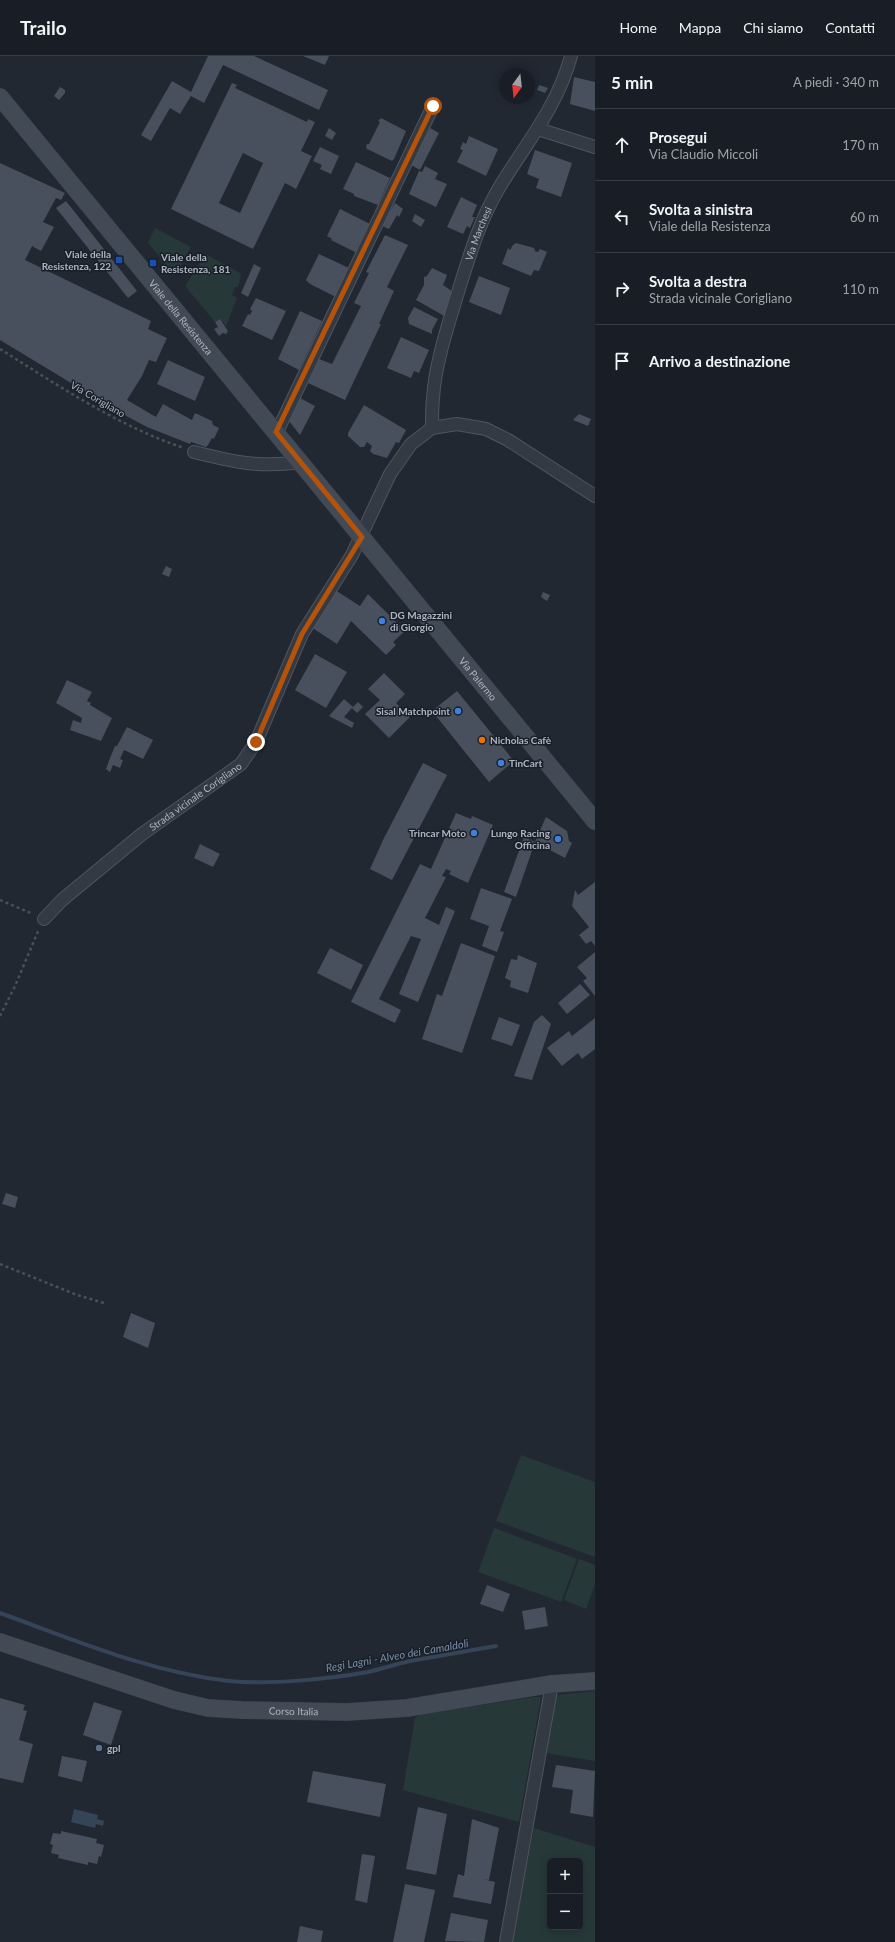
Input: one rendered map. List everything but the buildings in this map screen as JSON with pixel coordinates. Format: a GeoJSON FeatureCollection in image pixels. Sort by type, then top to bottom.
{"type":"FeatureCollection","features":[{"type":"Feature","properties":{"kind":"main road","name":"Viale della Resistenza"},"geometry":{"type":"LineString","coordinates":[[0,96],[362,537]]}},
{"type":"Feature","properties":{"kind":"main road","name":"Via Palermo"},"geometry":{"type":"LineString","coordinates":[[362,537],[595,821]]}},
{"type":"Feature","properties":{"kind":"main road","name":"Corso Italia"},"geometry":{"type":"LineString","coordinates":[[0,1642],[174,1700],[208,1708],[235,1710],[346,1712],[407,1708],[552,1684],[595,1681]]}},
{"type":"Feature","properties":{"kind":"street","name":"Via Marchesi"},"geometry":{"type":"LineString","coordinates":[[432,428],[432,397],[438,370],[453,310],[477,233],[499,189],[552,108],[571,56]]}},
{"type":"Feature","properties":{"kind":"street"},"geometry":{"type":"LineString","coordinates":[[276,432],[433,106]]}},
{"type":"Feature","properties":{"kind":"street"},"geometry":{"type":"LineString","coordinates":[[538,129],[595,147]]}},
{"type":"Feature","properties":{"kind":"street"},"geometry":{"type":"LineString","coordinates":[[432,428],[457,424],[486,429],[508,440],[595,496]]}},
{"type":"Feature","properties":{"kind":"street","name":"Strada vicinale Corigliano"},"geometry":{"type":"LineString","coordinates":[[44,919],[62,900],[142,834],[242,764],[256,742],[302,634],[362,537],[380,493],[401,457],[411,444],[432,428]]}},
{"type":"Feature","properties":{"kind":"street"},"geometry":{"type":"LineString","coordinates":[[194,452],[239,463],[275,466],[301,462]]}},
{"type":"Feature","properties":{"kind":"street"},"geometry":{"type":"LineString","coordinates":[[506,1942],[552,1684]]}},
{"type":"Feature","properties":{"kind":"path","name":"Via Corigliano"},"geometry":{"type":"LineString","coordinates":[[0,349],[122,422],[154,438],[194,452]]}},
{"type":"Feature","properties":{"kind":"path"},"geometry":{"type":"LineString","coordinates":[[0,900],[44,919],[15,986],[0,1016]]}},
{"type":"Feature","properties":{"kind":"path"},"geometry":{"type":"LineString","coordinates":[[0,1264],[77,1295],[104,1303]]}},
{"type":"Feature","properties":{"kind":"shaded area"},"geometry":{"type":"Polygon","coordinates":[[[155,228],[191,247],[175,275],[148,243],[155,228]]]}},
{"type":"Feature","properties":{"kind":"shaded area"},"geometry":{"type":"Polygon","coordinates":[[[207,255],[240,273],[241,275],[238,287],[235,287],[232,295],[237,298],[226,326],[220,319],[215,322],[185,286],[207,255]]]}},
{"type":"Feature","properties":{"kind":"shaded area"},"geometry":{"type":"Polygon","coordinates":[[[521,1455],[595,1482],[595,1557],[496,1521],[521,1455]]]}},
{"type":"Feature","properties":{"kind":"shaded area"},"geometry":{"type":"Polygon","coordinates":[[[494,1528],[577,1559],[561,1602],[478,1572],[494,1528]]]}},
{"type":"Feature","properties":{"kind":"shaded area"},"geometry":{"type":"Polygon","coordinates":[[[579,1559],[595,1565],[595,1584],[586,1609],[564,1600],[579,1559]]]}},
{"type":"Feature","properties":{"kind":"shaded area"},"geometry":{"type":"Polygon","coordinates":[[[595,1691],[595,1761],[546,1753],[556,1695],[595,1691]]]}},
{"type":"Feature","properties":{"kind":"shaded area"},"geometry":{"type":"Polygon","coordinates":[[[541,1697],[519,1822],[403,1790],[415,1718],[421,1714],[541,1697]]]}},
{"type":"Feature","properties":{"kind":"shaded area"},"geometry":{"type":"Polygon","coordinates":[[[534,1828],[595,1847],[595,1942],[512,1942],[534,1828]]]}},
{"type":"Feature","properties":{"kind":"water"},"geometry":{"type":"Polygon","coordinates":[[[74,1809],[98,1815],[97,1819],[104,1821],[103,1826],[96,1824],[95,1828],[71,1822],[74,1809]]]}},
{"type":"Feature","properties":{"kind":"waterway","name":"Regi Lagni - Alveo dei Camaldoli"},"geometry":{"type":"LineString","coordinates":[[0,1613],[141,1663],[199,1677],[229,1681],[280,1682],[335,1677],[368,1672],[410,1661],[496,1646]]}},
{"type":"Feature","properties":{"kind":"place","name":"Viale della Resistenza, 122"},"geometry":{"type":"Point","coordinates":[119,260]}},
{"type":"Feature","properties":{"kind":"place","name":"Viale della Resistenza, 181"},"geometry":{"type":"Point","coordinates":[153,263]}},
{"type":"Feature","properties":{"kind":"place","name":"DG Magazzini di Giorgio"},"geometry":{"type":"Point","coordinates":[382,621]}},
{"type":"Feature","properties":{"kind":"place","name":"Sisal Matchpoint"},"geometry":{"type":"Point","coordinates":[458,711]}},
{"type":"Feature","properties":{"kind":"place","name":"Nicholas Cafè"},"geometry":{"type":"Point","coordinates":[482,740]}},
{"type":"Feature","properties":{"kind":"place","name":"TinCart"},"geometry":{"type":"Point","coordinates":[501,763]}},
{"type":"Feature","properties":{"kind":"place","name":"Trincar Moto"},"geometry":{"type":"Point","coordinates":[474,833]}},
{"type":"Feature","properties":{"kind":"place","name":"Lungo Racing Officina"},"geometry":{"type":"Point","coordinates":[558,839]}},
{"type":"Feature","properties":{"kind":"place","name":"gpl"},"geometry":{"type":"Point","coordinates":[99,1748]}},
{"type":"Feature","properties":{"kind":"route"},"geometry":{"type":"LineString","coordinates":[[256,742],[302,634],[362,537],[276,432],[433,106]]}}]}
